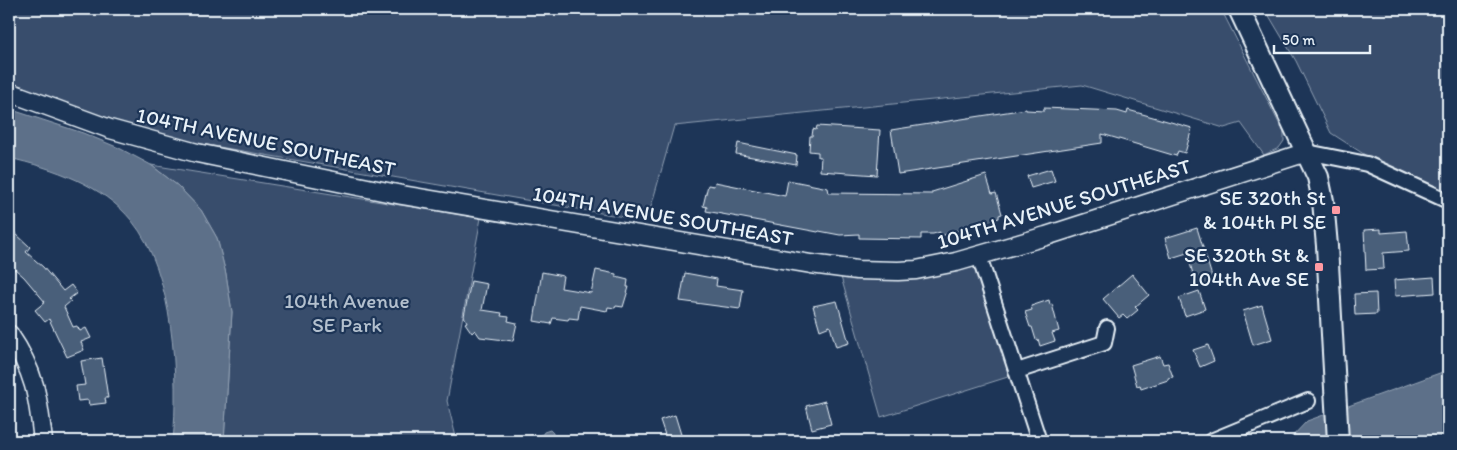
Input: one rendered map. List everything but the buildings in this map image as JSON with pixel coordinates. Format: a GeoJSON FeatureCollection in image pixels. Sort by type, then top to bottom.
{"type":"FeatureCollection","features":[{"type":"Feature","properties":{"kind":"main road"},"geometry":{"type":"LineString","coordinates":[[1239,9],[1318,177],[1323,201],[1327,246],[1338,441]]}},
{"type":"Feature","properties":{"kind":"street","name":"104TH AVENUE SOUTHEAST"},"geometry":{"type":"LineString","coordinates":[[9,92],[110,129],[197,153],[402,195],[801,263],[857,270],[916,270],[979,256],[1307,152]]}},
{"type":"Feature","properties":{"kind":"street"},"geometry":{"type":"LineString","coordinates":[[1307,152],[1367,164],[1448,201]]}},
{"type":"Feature","properties":{"kind":"street"},"geometry":{"type":"LineString","coordinates":[[979,256],[1039,441]]}},
{"type":"Feature","properties":{"kind":"street"},"geometry":{"type":"LineString","coordinates":[[1017,371],[1104,343],[1107,328]]}},
{"type":"Feature","properties":{"kind":"street"},"geometry":{"type":"LineString","coordinates":[[9,334],[30,370],[39,401],[43,441]]}},
{"type":"Feature","properties":{"kind":"street"},"geometry":{"type":"LineString","coordinates":[[1211,441],[1308,401]]}},
{"type":"Feature","properties":{"kind":"green space"},"geometry":{"type":"Polygon","coordinates":[[[9,9],[1221,9],[1284,133],[1284,141],[1279,148],[1264,155],[1241,123],[1224,128],[1082,85],[674,126],[647,221],[150,135],[9,83],[9,9]]]}},
{"type":"Feature","properties":{"kind":"green space"},"geometry":{"type":"Polygon","coordinates":[[[1265,9],[1448,9],[1448,193],[1376,162],[1331,133],[1296,61],[1265,9]]]}},
{"type":"Feature","properties":{"kind":"green space","name":"104th Avenue SE Park"},"geometry":{"type":"Polygon","coordinates":[[[151,165],[481,218],[447,401],[457,441],[224,441],[232,312],[226,274],[217,238],[201,210],[178,186],[151,165]]]}},
{"type":"Feature","properties":{"kind":"green space"},"geometry":{"type":"Polygon","coordinates":[[[975,267],[1011,376],[881,417],[841,277],[904,278],[975,267]]]}},
{"type":"Feature","properties":{"kind":"shaded area"},"geometry":{"type":"Polygon","coordinates":[[[9,109],[83,133],[119,148],[151,165],[178,186],[201,210],[217,238],[226,274],[232,312],[224,441],[173,441],[175,387],[170,326],[165,296],[157,268],[146,243],[132,221],[107,197],[60,173],[9,158],[9,109]]]}},
{"type":"Feature","properties":{"kind":"shaded area"},"geometry":{"type":"Polygon","coordinates":[[[1448,370],[1448,441],[1288,441],[1307,421],[1448,370]]]}},
{"type":"Feature","properties":{"kind":"shaded area"},"geometry":{"type":"Polygon","coordinates":[[[550,430],[553,433],[551,441],[530,441],[529,436],[540,436],[550,430]]]}},
{"type":"Feature","properties":{"kind":"place","name":"SE 320th St & 104th Pl SE"},"geometry":{"type":"Point","coordinates":[1336,210]}},
{"type":"Feature","properties":{"kind":"place","name":"SE 320th St & 104th Ave SE"},"geometry":{"type":"Point","coordinates":[1319,267]}}]}
